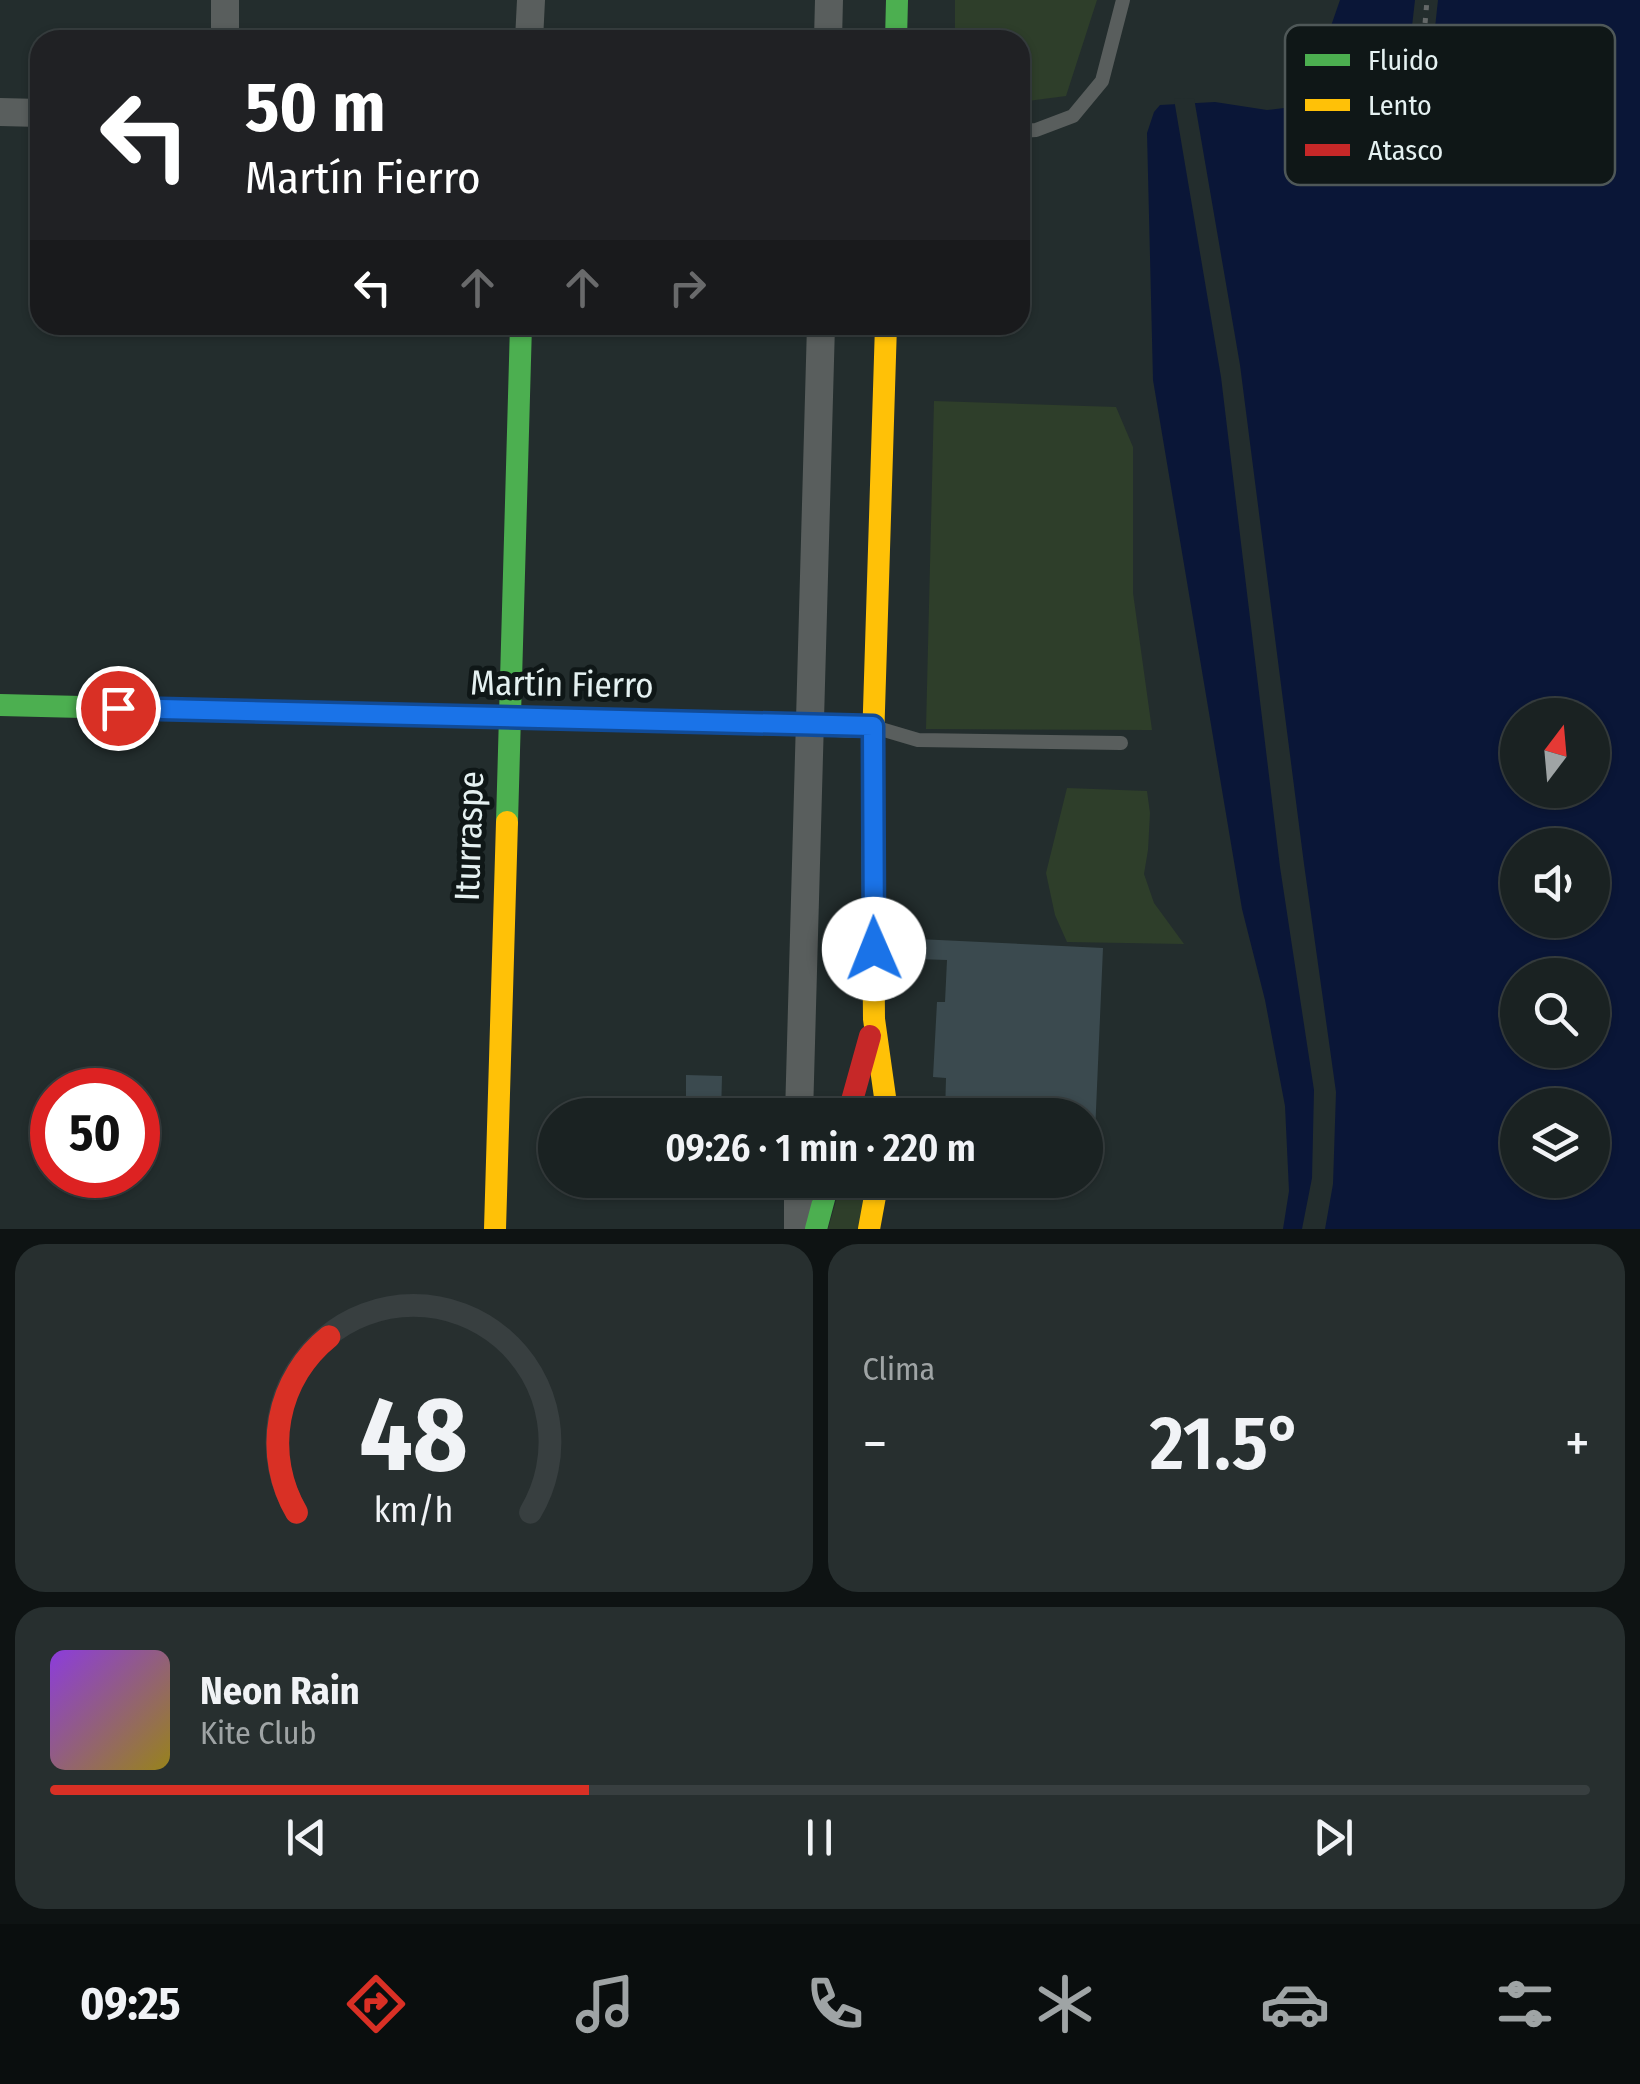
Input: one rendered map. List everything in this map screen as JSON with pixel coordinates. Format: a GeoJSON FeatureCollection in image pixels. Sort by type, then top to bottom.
{"type":"FeatureCollection","features":[{"type":"Feature","properties":{"kind":"street"},"geometry":{"type":"LineString","coordinates":[[224,30],[226,0]]}},
{"type":"Feature","properties":{"kind":"street"},"geometry":{"type":"LineString","coordinates":[[530,0],[530,30]]}},
{"type":"Feature","properties":{"kind":"street"},"geometry":{"type":"LineString","coordinates":[[828,30],[829,0]]}},
{"type":"Feature","properties":{"kind":"street"},"geometry":{"type":"LineString","coordinates":[[896,30],[897,0]]}},
{"type":"Feature","properties":{"kind":"street"},"geometry":{"type":"LineString","coordinates":[[0,112],[30,113]]}},
{"type":"Feature","properties":{"kind":"street","name":"Iturraspe"},"geometry":{"type":"LineString","coordinates":[[494,1229],[521,335]]}},
{"type":"Feature","properties":{"kind":"street"},"geometry":{"type":"LineString","coordinates":[[799,1098],[821,335]]}},
{"type":"Feature","properties":{"kind":"street"},"geometry":{"type":"LineString","coordinates":[[885,1098],[874,1020],[873,726],[886,335]]}},
{"type":"Feature","properties":{"kind":"street","name":"Martín Fierro"},"geometry":{"type":"LineString","coordinates":[[0,705],[873,726]]}},
{"type":"Feature","properties":{"kind":"street"},"geometry":{"type":"LineString","coordinates":[[853,1098],[874,1020]]}},
{"type":"Feature","properties":{"kind":"street"},"geometry":{"type":"LineString","coordinates":[[798,1198],[798,1229]]}},
{"type":"Feature","properties":{"kind":"street"},"geometry":{"type":"LineString","coordinates":[[816,1229],[825,1198]]}},
{"type":"Feature","properties":{"kind":"street"},"geometry":{"type":"LineString","coordinates":[[869,1229],[875,1198]]}},
{"type":"Feature","properties":{"kind":"lane"},"geometry":{"type":"LineString","coordinates":[[1030,130],[1073,116],[1102,82],[1123,0]]}},
{"type":"Feature","properties":{"kind":"lane","name":"Martín Fierro"},"geometry":{"type":"LineString","coordinates":[[873,726],[918,740],[1120,743]]}},
{"type":"Feature","properties":{"kind":"path"},"geometry":{"type":"LineString","coordinates":[[1425,25],[1428,0]]}},
{"type":"Feature","properties":{"kind":"green space"},"geometry":{"type":"Polygon","coordinates":[[[955,0],[1097,0],[1066,96],[1030,101],[1030,30],[955,30],[955,0]]]}},
{"type":"Feature","properties":{"kind":"green space"},"geometry":{"type":"Polygon","coordinates":[[[934,401],[1116,407],[1133,447],[1133,593],[1152,730],[926,729],[934,401]]]}},
{"type":"Feature","properties":{"kind":"green space"},"geometry":{"type":"Polygon","coordinates":[[[1067,788],[1147,791],[1150,813],[1144,874],[1154,903],[1184,944],[1067,942],[1055,915],[1046,873],[1067,788]]]}},
{"type":"Feature","properties":{"kind":"green space"},"geometry":{"type":"Polygon","coordinates":[[[837,1198],[864,1198],[859,1229],[828,1229],[837,1198]]]}},
{"type":"Feature","properties":{"kind":"water"},"geometry":{"type":"Polygon","coordinates":[[[1340,0],[1640,0],[1640,1229],[1283,1229],[1289,1191],[1285,1106],[1265,1000],[1242,909],[1153,380],[1147,133],[1160,105],[1215,102],[1267,110],[1285,108],[1285,185],[1615,185],[1615,25],[1331,25],[1340,0]]]}},
{"type":"Feature","properties":{"kind":"pier"},"geometry":{"type":"Polygon","coordinates":[[[1415,0],[1438,0],[1435,25],[1412,25],[1415,0]]]}},
{"type":"Feature","properties":{"kind":"pier"},"geometry":{"type":"Polygon","coordinates":[[[1194,98],[1240,365],[1336,1092],[1333,1184],[1325,1229],[1302,1229],[1312,1178],[1314,1090],[1280,867],[1221,377],[1174,99],[1194,98]]]}},
{"type":"Feature","properties":{"kind":"building"},"geometry":{"type":"Polygon","coordinates":[[[918,939],[1103,948],[1097,1098],[945,1098],[946,1078],[933,1077],[937,1002],[945,1002],[947,960],[917,959],[918,939]]]}},
{"type":"Feature","properties":{"kind":"building"},"geometry":{"type":"Polygon","coordinates":[[[686,1075],[722,1076],[721,1098],[686,1098],[686,1075]]]}},
{"type":"Feature","properties":{"kind":"traffic: fast"},"geometry":{"type":"LineString","coordinates":[[896,30],[897,0]]}},
{"type":"Feature","properties":{"kind":"traffic: fast"},"geometry":{"type":"LineString","coordinates":[[507,822],[521,335]]}},
{"type":"Feature","properties":{"kind":"traffic: fast"},"geometry":{"type":"LineString","coordinates":[[0,705],[646,721]]}},
{"type":"Feature","properties":{"kind":"traffic: fast"},"geometry":{"type":"LineString","coordinates":[[816,1229],[824,1198]]}},
{"type":"Feature","properties":{"kind":"traffic: slow"},"geometry":{"type":"LineString","coordinates":[[885,1098],[874,1019],[872,774],[886,335]]}},
{"type":"Feature","properties":{"kind":"traffic: slow"},"geometry":{"type":"LineString","coordinates":[[646,721],[873,727]]}},
{"type":"Feature","properties":{"kind":"traffic: slow"},"geometry":{"type":"LineString","coordinates":[[495,1229],[507,822]]}},
{"type":"Feature","properties":{"kind":"traffic: slow"},"geometry":{"type":"LineString","coordinates":[[869,1229],[875,1198]]}},
{"type":"Feature","properties":{"kind":"traffic: jam"},"geometry":{"type":"LineString","coordinates":[[853,1098],[870,1036]]}},
{"type":"Feature","properties":{"kind":"route"},"geometry":{"type":"LineString","coordinates":[[118,708],[873,726],[874,949]]}}]}
